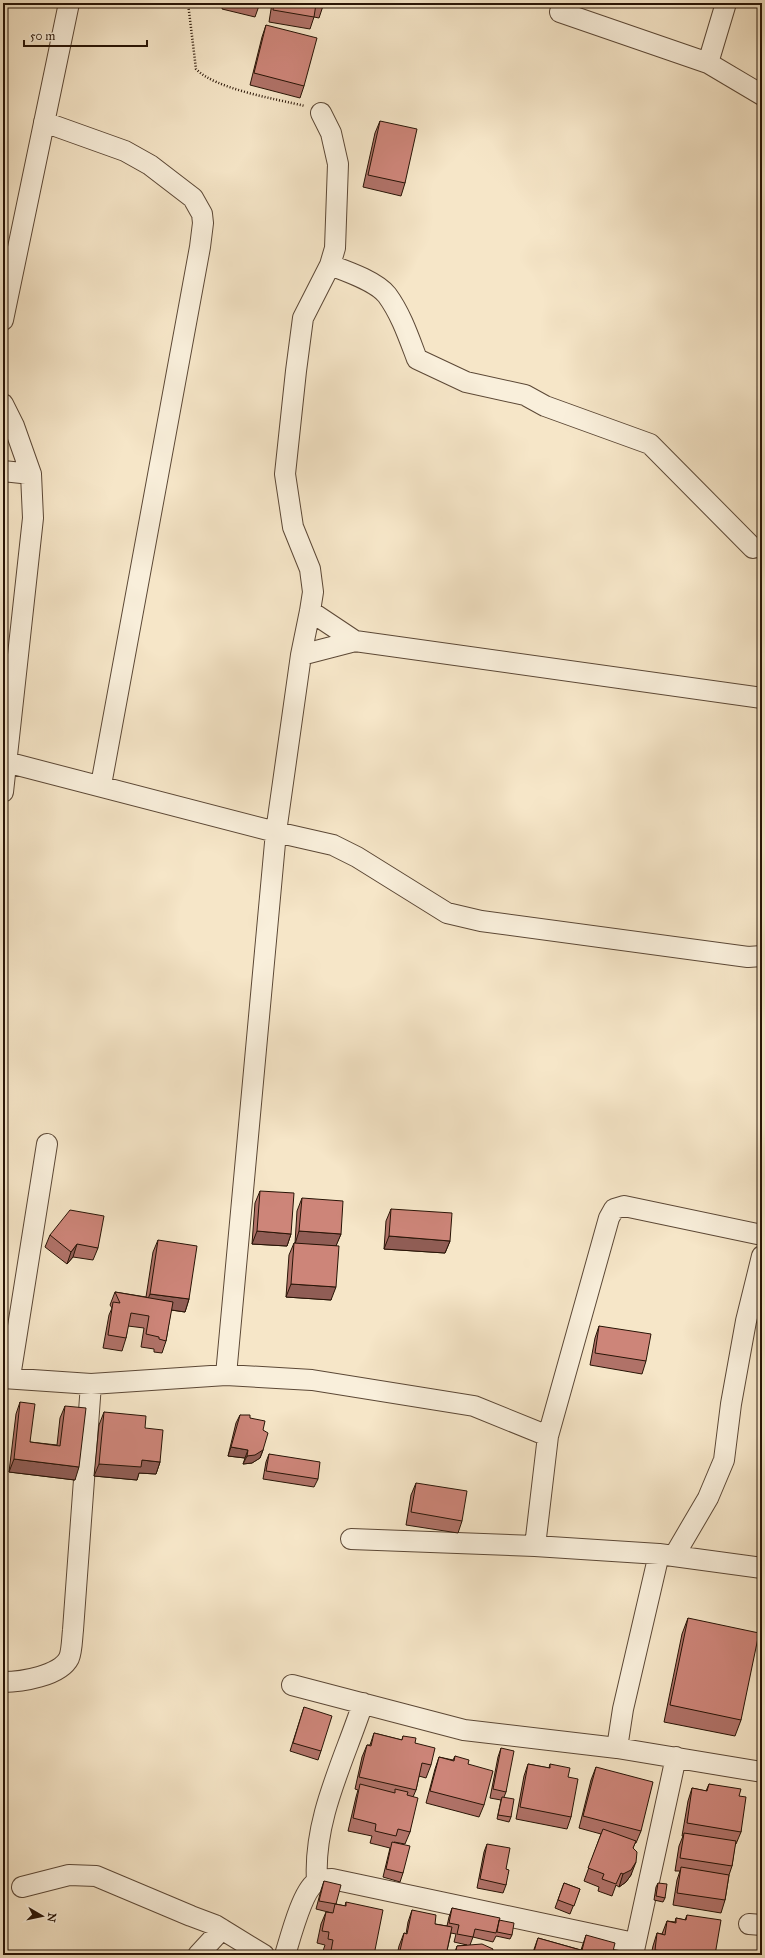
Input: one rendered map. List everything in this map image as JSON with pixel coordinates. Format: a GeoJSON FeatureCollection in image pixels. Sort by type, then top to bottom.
{"type":"FeatureCollection","features":[{"type":"Feature","properties":{"kind":"street"},"geometry":{"type":"LineString","coordinates":[[3,320],[69,3]]}},
{"type":"Feature","properties":{"kind":"street"},"geometry":{"type":"LineString","coordinates":[[708,63],[726,3]]}},
{"type":"Feature","properties":{"kind":"street"},"geometry":{"type":"LineString","coordinates":[[560,12],[708,63],[762,95]]}},
{"type":"Feature","properties":{"kind":"street"},"geometry":{"type":"LineString","coordinates":[[226,1375],[276,832],[301,655],[313,592],[310,569],[293,527],[285,474],[296,371],[304,318],[330,265],[335,248],[338,164],[331,132],[321,113]]}},
{"type":"Feature","properties":{"kind":"street"},"geometry":{"type":"LineString","coordinates":[[44,122],[125,151],[150,165],[193,198],[200,210],[203,223],[200,247],[101,785]]}},
{"type":"Feature","properties":{"kind":"street"},"geometry":{"type":"LineString","coordinates":[[330,265],[359,276],[386,294],[406,330],[417,359],[466,382],[525,395],[545,406],[650,444],[753,548]]}},
{"type":"Feature","properties":{"kind":"street"},"geometry":{"type":"LineString","coordinates":[[3,404],[14,426],[31,474],[33,518],[3,792]]}},
{"type":"Feature","properties":{"kind":"street"},"geometry":{"type":"LineString","coordinates":[[3,471],[31,474]]}},
{"type":"Feature","properties":{"kind":"street"},"geometry":{"type":"LineString","coordinates":[[310,611],[355,641]]}},
{"type":"Feature","properties":{"kind":"street"},"geometry":{"type":"LineString","coordinates":[[301,655],[355,641],[762,698]]}},
{"type":"Feature","properties":{"kind":"street"},"geometry":{"type":"LineString","coordinates":[[6,762],[101,785],[276,832],[333,845],[357,857],[447,913],[481,921],[748,957],[762,956]]}},
{"type":"Feature","properties":{"kind":"street"},"geometry":{"type":"LineString","coordinates":[[47,1144],[7,1377],[91,1384],[226,1375],[312,1380],[474,1406],[548,1436]]}},
{"type":"Feature","properties":{"kind":"street"},"geometry":{"type":"LineString","coordinates":[[535,1546],[548,1436],[609,1218],[614,1209],[624,1206],[762,1235]]}},
{"type":"Feature","properties":{"kind":"street"},"geometry":{"type":"LineString","coordinates":[[617,1748],[623,1709],[666,1555],[708,1498],[724,1460],[731,1404],[746,1321],[762,1256]]}},
{"type":"Feature","properties":{"kind":"street"},"geometry":{"type":"LineString","coordinates":[[3,1682],[17,1682],[53,1673],[69,1659],[73,1630],[91,1384]]}},
{"type":"Feature","properties":{"kind":"street"},"geometry":{"type":"LineString","coordinates":[[351,1539],[535,1546],[666,1555],[762,1568]]}},
{"type":"Feature","properties":{"kind":"street"},"geometry":{"type":"LineString","coordinates":[[292,1685],[464,1730],[617,1748],[762,1772]]}},
{"type":"Feature","properties":{"kind":"street"},"geometry":{"type":"LineString","coordinates":[[317,1881],[315,1862],[319,1834],[336,1774],[363,1703]]}},
{"type":"Feature","properties":{"kind":"street"},"geometry":{"type":"LineString","coordinates":[[285,1955],[303,1903],[312,1884],[324,1879],[337,1879],[634,1949],[676,1757]]}},
{"type":"Feature","properties":{"kind":"street"},"geometry":{"type":"LineString","coordinates":[[22,1887],[69,1875],[96,1876],[222,1929],[264,1955]]}},
{"type":"Feature","properties":{"kind":"street"},"geometry":{"type":"LineString","coordinates":[[198,1955],[222,1929]]}},
{"type":"Feature","properties":{"kind":"path"},"geometry":{"type":"LineString","coordinates":[[188,3],[196,69],[203,77],[226,86],[313,108],[321,113]]}},
{"type":"Feature","properties":{"kind":"building"},"geometry":{"type":"Polygon","coordinates":[[[274,3],[324,3],[324,5],[316,4],[314,17],[273,10],[274,3]]]}},
{"type":"Feature","properties":{"kind":"building"},"geometry":{"type":"Polygon","coordinates":[[[266,25],[317,38],[304,86],[254,73],[266,25]]]}},
{"type":"Feature","properties":{"kind":"building"},"geometry":{"type":"Polygon","coordinates":[[[380,121],[417,129],[405,183],[368,175],[380,121]]]}},
{"type":"Feature","properties":{"kind":"building"},"geometry":{"type":"Polygon","coordinates":[[[260,1191],[294,1193],[291,1234],[257,1231],[260,1191]]]}},
{"type":"Feature","properties":{"kind":"building"},"geometry":{"type":"Polygon","coordinates":[[[302,1198],[343,1201],[341,1234],[299,1231],[302,1198]]]}},
{"type":"Feature","properties":{"kind":"building"},"geometry":{"type":"Polygon","coordinates":[[[391,1209],[452,1213],[450,1241],[389,1236],[391,1209]]]}},
{"type":"Feature","properties":{"kind":"building"},"geometry":{"type":"Polygon","coordinates":[[[70,1210],[104,1216],[98,1248],[77,1244],[71,1252],[50,1235],[70,1210]]]}},
{"type":"Feature","properties":{"kind":"building"},"geometry":{"type":"Polygon","coordinates":[[[158,1240],[197,1246],[189,1299],[150,1294],[158,1240]]]}},
{"type":"Feature","properties":{"kind":"building"},"geometry":{"type":"Polygon","coordinates":[[[294,1243],[339,1246],[336,1287],[291,1284],[294,1243]]]}},
{"type":"Feature","properties":{"kind":"building"},"geometry":{"type":"Polygon","coordinates":[[[115,1292],[173,1302],[166,1341],[159,1339],[159,1337],[146,1334],[149,1316],[131,1313],[126,1338],[108,1335],[113,1302],[120,1303],[115,1292]]]}},
{"type":"Feature","properties":{"kind":"building"},"geometry":{"type":"Polygon","coordinates":[[[599,1326],[651,1334],[646,1361],[595,1353],[599,1326]]]}},
{"type":"Feature","properties":{"kind":"building"},"geometry":{"type":"Polygon","coordinates":[[[20,1402],[35,1404],[30,1442],[60,1446],[65,1406],[86,1408],[79,1467],[14,1459],[20,1402]]]}},
{"type":"Feature","properties":{"kind":"building"},"geometry":{"type":"Polygon","coordinates":[[[104,1412],[146,1416],[145,1428],[163,1430],[160,1462],[142,1460],[141,1467],[99,1464],[104,1412]]]}},
{"type":"Feature","properties":{"kind":"building"},"geometry":{"type":"Polygon","coordinates":[[[240,1415],[250,1415],[250,1418],[265,1421],[263,1430],[268,1433],[263,1450],[255,1455],[247,1456],[248,1450],[231,1447],[240,1415]]]}},
{"type":"Feature","properties":{"kind":"building"},"geometry":{"type":"Polygon","coordinates":[[[269,1454],[320,1462],[318,1479],[266,1471],[269,1454]]]}},
{"type":"Feature","properties":{"kind":"building"},"geometry":{"type":"Polygon","coordinates":[[[416,1483],[467,1491],[462,1521],[411,1512],[416,1483]]]}},
{"type":"Feature","properties":{"kind":"building"},"geometry":{"type":"Polygon","coordinates":[[[688,1618],[759,1633],[741,1720],[670,1705],[688,1618]]]}},
{"type":"Feature","properties":{"kind":"building"},"geometry":{"type":"Polygon","coordinates":[[[304,1707],[332,1716],[321,1751],[293,1743],[304,1707]]]}},
{"type":"Feature","properties":{"kind":"building"},"geometry":{"type":"Polygon","coordinates":[[[374,1733],[402,1740],[403,1736],[416,1738],[415,1743],[435,1748],[431,1765],[422,1763],[416,1790],[359,1777],[367,1745],[371,1746],[374,1733]]]}},
{"type":"Feature","properties":{"kind":"building"},"geometry":{"type":"Polygon","coordinates":[[[501,1748],[514,1751],[506,1792],[493,1789],[501,1748]]]}},
{"type":"Feature","properties":{"kind":"building"},"geometry":{"type":"Polygon","coordinates":[[[455,1756],[469,1760],[468,1764],[493,1771],[484,1805],[430,1791],[439,1757],[454,1761],[455,1756]]]}},
{"type":"Feature","properties":{"kind":"building"},"geometry":{"type":"Polygon","coordinates":[[[528,1764],[550,1768],[550,1764],[570,1768],[568,1777],[578,1779],[571,1817],[520,1807],[528,1764]]]}},
{"type":"Feature","properties":{"kind":"building"},"geometry":{"type":"Polygon","coordinates":[[[596,1767],[653,1782],[641,1831],[583,1816],[596,1767]]]}},
{"type":"Feature","properties":{"kind":"building"},"geometry":{"type":"Polygon","coordinates":[[[360,1784],[395,1793],[395,1789],[408,1792],[407,1795],[418,1798],[410,1832],[398,1829],[396,1836],[375,1831],[376,1824],[353,1818],[360,1784]]]}},
{"type":"Feature","properties":{"kind":"building"},"geometry":{"type":"Polygon","coordinates":[[[709,1784],[741,1789],[739,1796],[746,1797],[741,1832],[687,1823],[692,1788],[707,1791],[709,1784]]]}},
{"type":"Feature","properties":{"kind":"building"},"geometry":{"type":"Polygon","coordinates":[[[502,1797],[514,1799],[511,1817],[498,1815],[502,1797]]]}},
{"type":"Feature","properties":{"kind":"building"},"geometry":{"type":"Polygon","coordinates":[[[603,1829],[636,1841],[633,1848],[637,1852],[636,1862],[631,1870],[623,1874],[621,1873],[616,1884],[602,1879],[604,1874],[588,1868],[603,1829]]]}},
{"type":"Feature","properties":{"kind":"building"},"geometry":{"type":"Polygon","coordinates":[[[684,1833],[736,1841],[732,1866],[680,1858],[684,1833]]]}},
{"type":"Feature","properties":{"kind":"building"},"geometry":{"type":"Polygon","coordinates":[[[392,1842],[410,1846],[403,1873],[386,1869],[392,1842]]]}},
{"type":"Feature","properties":{"kind":"building"},"geometry":{"type":"Polygon","coordinates":[[[487,1844],[510,1848],[506,1869],[509,1870],[506,1885],[480,1879],[487,1844]]]}},
{"type":"Feature","properties":{"kind":"building"},"geometry":{"type":"Polygon","coordinates":[[[681,1867],[729,1875],[725,1900],[677,1893],[681,1867]]]}},
{"type":"Feature","properties":{"kind":"building"},"geometry":{"type":"Polygon","coordinates":[[[324,1881],[341,1885],[336,1904],[319,1901],[324,1881]]]}},
{"type":"Feature","properties":{"kind":"building"},"geometry":{"type":"Polygon","coordinates":[[[564,1883],[580,1889],[574,1906],[558,1900],[564,1883]]]}},
{"type":"Feature","properties":{"kind":"building"},"geometry":{"type":"Polygon","coordinates":[[[658,1883],[667,1884],[665,1898],[656,1896],[658,1883]]]}},
{"type":"Feature","properties":{"kind":"building"},"geometry":{"type":"Polygon","coordinates":[[[346,1902],[383,1910],[374,1955],[352,1955],[331,1951],[333,1940],[328,1939],[329,1932],[322,1931],[326,1912],[333,1913],[335,1904],[346,1906],[346,1902]]]}},
{"type":"Feature","properties":{"kind":"building"},"geometry":{"type":"Polygon","coordinates":[[[452,1908],[500,1918],[496,1933],[475,1929],[473,1937],[457,1934],[459,1925],[449,1923],[452,1908]]]}},
{"type":"Feature","properties":{"kind":"building"},"geometry":{"type":"Polygon","coordinates":[[[412,1910],[436,1915],[435,1924],[452,1927],[446,1955],[399,1955],[404,1933],[407,1934],[412,1910]]]}},
{"type":"Feature","properties":{"kind":"building"},"geometry":{"type":"Polygon","coordinates":[[[687,1915],[721,1920],[715,1955],[662,1955],[662,1951],[655,1950],[657,1933],[665,1935],[667,1921],[676,1923],[676,1918],[686,1920],[687,1915]]]}},
{"type":"Feature","properties":{"kind":"building"},"geometry":{"type":"Polygon","coordinates":[[[499,1920],[514,1923],[512,1935],[497,1932],[499,1920]]]}},
{"type":"Feature","properties":{"kind":"building"},"geometry":{"type":"Polygon","coordinates":[[[586,1935],[615,1943],[612,1955],[593,1955],[582,1950],[586,1935]]]}},
{"type":"Feature","properties":{"kind":"building"},"geometry":{"type":"Polygon","coordinates":[[[538,1938],[591,1953],[590,1955],[533,1955],[538,1938]]]}},
{"type":"Feature","properties":{"kind":"building"},"geometry":{"type":"Polygon","coordinates":[[[482,1944],[493,1949],[491,1955],[455,1955],[457,1946],[482,1944]]]}}]}
